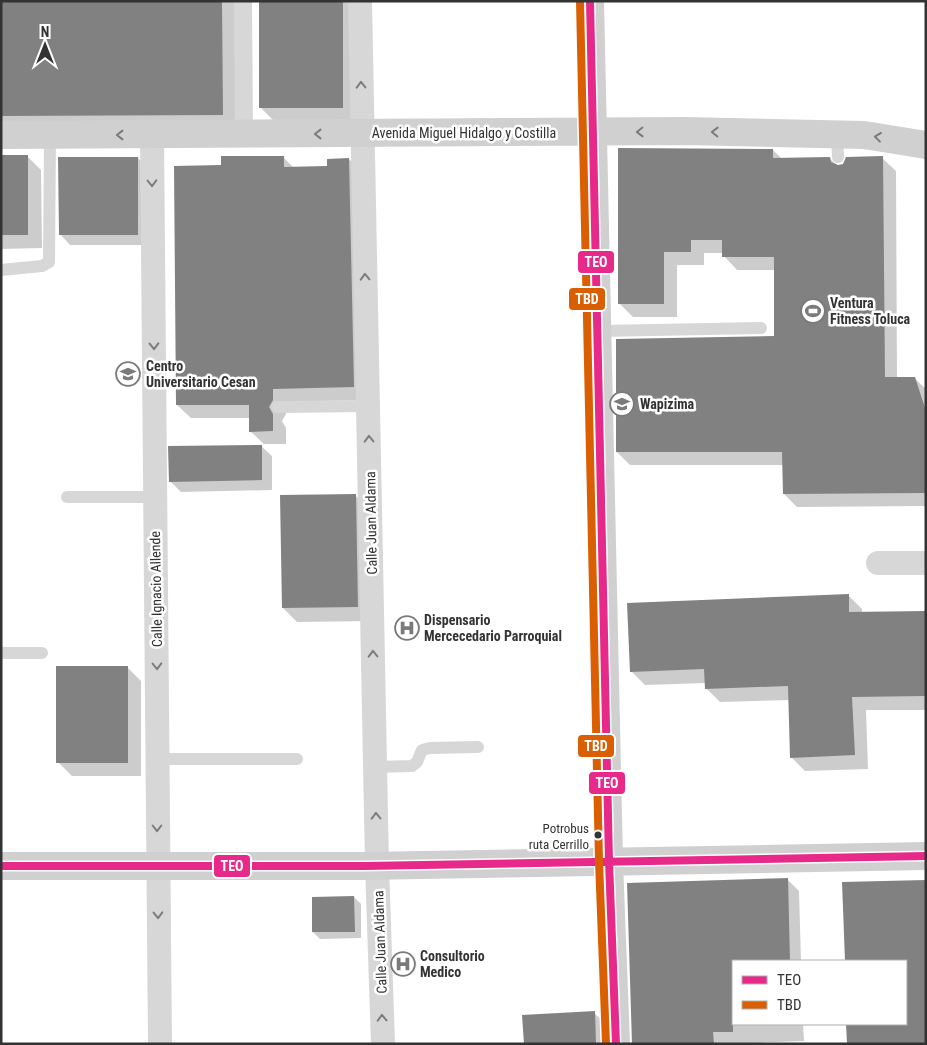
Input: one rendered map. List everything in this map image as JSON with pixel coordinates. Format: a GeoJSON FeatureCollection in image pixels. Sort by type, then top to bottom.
{"type":"FeatureCollection","features":[{"type":"Feature","properties":{"kind":"main road"},"geometry":{"type":"LineString","coordinates":[[590,1],[609,862],[616,1044]]}},
{"type":"Feature","properties":{"kind":"main road","name":"Avenida Miguel Hidalgo y Costilla"},"geometry":{"type":"LineString","coordinates":[[1,135],[685,131],[837,145],[864,135],[926,145]]}},
{"type":"Feature","properties":{"kind":"main road"},"geometry":{"type":"LineString","coordinates":[[1,866],[377,865],[926,856]]}},
{"type":"Feature","properties":{"kind":"street"},"geometry":{"type":"LineString","coordinates":[[243,1],[244,134]]}},
{"type":"Feature","properties":{"kind":"street","name":"Calle Juan Aldama"},"geometry":{"type":"LineString","coordinates":[[360,1],[377,865],[383,1044]]}},
{"type":"Feature","properties":{"kind":"street","name":"Calle Ignacio Allende"},"geometry":{"type":"LineString","coordinates":[[152,135],[160,1044]]}},
{"type":"Feature","properties":{"kind":"street"},"geometry":{"type":"LineString","coordinates":[[878,563],[926,563]]}},
{"type":"Feature","properties":{"kind":"lane"},"geometry":{"type":"LineString","coordinates":[[1,270],[42,266],[49,262],[50,135]]}},
{"type":"Feature","properties":{"kind":"lane"},"geometry":{"type":"LineString","coordinates":[[598,331],[761,328]]}},
{"type":"Feature","properties":{"kind":"lane"},"geometry":{"type":"LineString","coordinates":[[277,407],[369,406]]}},
{"type":"Feature","properties":{"kind":"lane"},"geometry":{"type":"LineString","coordinates":[[67,497],[155,497]]}},
{"type":"Feature","properties":{"kind":"lane"},"geometry":{"type":"LineString","coordinates":[[1,653],[42,653]]}},
{"type":"Feature","properties":{"kind":"lane"},"geometry":{"type":"LineString","coordinates":[[376,767],[412,766],[422,750],[430,748],[478,747]]}},
{"type":"Feature","properties":{"kind":"lane"},"geometry":{"type":"LineString","coordinates":[[158,759],[297,759]]}},
{"type":"Feature","properties":{"kind":"building"},"geometry":{"type":"Polygon","coordinates":[[[1,1],[222,1],[223,115],[1,116],[1,1]]]}},
{"type":"Feature","properties":{"kind":"building"},"geometry":{"type":"Polygon","coordinates":[[[259,1],[343,1],[343,108],[259,108],[259,1]]]}},
{"type":"Feature","properties":{"kind":"building"},"geometry":{"type":"Polygon","coordinates":[[[618,148],[773,149],[773,158],[830,157],[831,162],[838,165],[843,164],[846,157],[883,156],[885,377],[915,377],[926,411],[926,493],[783,494],[782,452],[616,452],[616,339],[774,336],[774,257],[722,257],[722,240],[691,240],[691,252],[664,252],[664,304],[618,304],[618,148]]]}},
{"type":"Feature","properties":{"kind":"building"},"geometry":{"type":"Polygon","coordinates":[[[1,155],[28,155],[28,235],[1,235],[1,155]]]}},
{"type":"Feature","properties":{"kind":"building"},"geometry":{"type":"Polygon","coordinates":[[[221,156],[284,156],[284,167],[327,166],[327,159],[349,158],[354,387],[273,389],[273,400],[269,407],[273,414],[273,431],[249,432],[249,405],[176,405],[174,166],[221,165],[221,156]]]}},
{"type":"Feature","properties":{"kind":"building"},"geometry":{"type":"Polygon","coordinates":[[[58,157],[138,157],[138,235],[59,235],[58,157]]]}},
{"type":"Feature","properties":{"kind":"building"},"geometry":{"type":"Polygon","coordinates":[[[262,445],[262,480],[169,482],[168,446],[262,445]]]}},
{"type":"Feature","properties":{"kind":"building"},"geometry":{"type":"Polygon","coordinates":[[[356,494],[358,607],[282,608],[280,495],[356,494]]]}},
{"type":"Feature","properties":{"kind":"building"},"geometry":{"type":"Polygon","coordinates":[[[849,594],[849,612],[926,611],[926,696],[852,697],[855,755],[790,758],[788,686],[705,689],[704,669],[630,672],[627,603],[849,594]]]}},
{"type":"Feature","properties":{"kind":"building"},"geometry":{"type":"Polygon","coordinates":[[[56,666],[128,666],[128,763],[56,763],[56,666]]]}},
{"type":"Feature","properties":{"kind":"building"},"geometry":{"type":"Polygon","coordinates":[[[788,878],[790,960],[732,960],[733,1032],[713,1032],[714,1044],[632,1044],[627,883],[788,878]]]}},
{"type":"Feature","properties":{"kind":"building"},"geometry":{"type":"Polygon","coordinates":[[[926,880],[926,1044],[847,1044],[846,1025],[907,1025],[907,960],[845,960],[842,882],[926,880]]]}},
{"type":"Feature","properties":{"kind":"building"},"geometry":{"type":"Polygon","coordinates":[[[354,896],[355,932],[312,932],[312,897],[354,896]]]}},
{"type":"Feature","properties":{"kind":"building"},"geometry":{"type":"Polygon","coordinates":[[[595,1011],[596,1044],[524,1044],[522,1015],[595,1011]]]}},
{"type":"Feature","properties":{"kind":"transit line","name":"TBD"},"geometry":{"type":"LineString","coordinates":[[580,1],[599,861],[606,1044]]}},
{"type":"Feature","properties":{"kind":"transit line","name":"TEO"},"geometry":{"type":"LineString","coordinates":[[590,1],[609,861],[616,1044]]}},
{"type":"Feature","properties":{"kind":"transit line","name":"TEO"},"geometry":{"type":"LineString","coordinates":[[1,866],[364,866],[926,856]]}},
{"type":"Feature","properties":{"kind":"place","name":"Ventura Fitness Toluca"},"geometry":{"type":"Point","coordinates":[813,311]}},
{"type":"Feature","properties":{"kind":"place","name":"Centro Universitario Cesan"},"geometry":{"type":"Point","coordinates":[128,374]}},
{"type":"Feature","properties":{"kind":"place","name":"Wapizima"},"geometry":{"type":"Point","coordinates":[622,404]}},
{"type":"Feature","properties":{"kind":"place","name":"Dispensario Mercecedario Parroquial"},"geometry":{"type":"Point","coordinates":[407,628]}},
{"type":"Feature","properties":{"kind":"place","name":"Potrobus ruta Cerrillo"},"geometry":{"type":"Point","coordinates":[598,835]}},
{"type":"Feature","properties":{"kind":"place","name":"Consultorio Medico"},"geometry":{"type":"Point","coordinates":[403,964]}}]}
